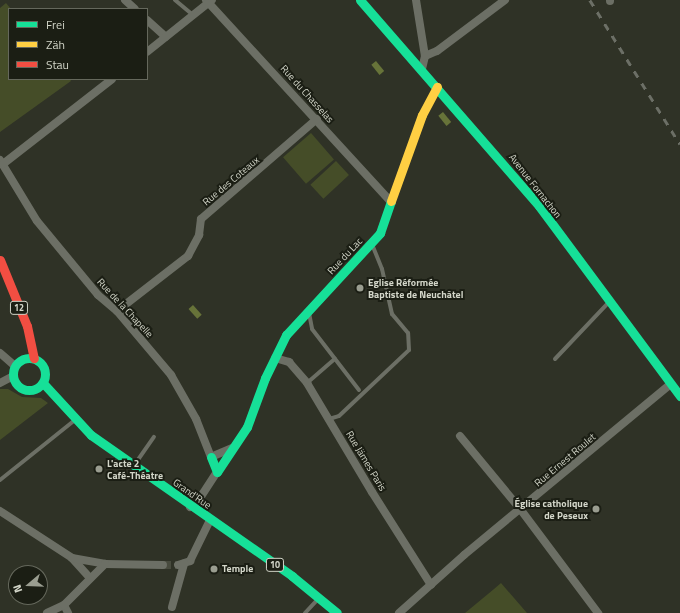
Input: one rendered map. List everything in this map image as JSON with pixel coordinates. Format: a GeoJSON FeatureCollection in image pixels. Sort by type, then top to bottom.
{"type":"FeatureCollection","features":[{"type":"Feature","properties":{"kind":"street"},"geometry":{"type":"LineString","coordinates":[[125,0],[134,8]]}},
{"type":"Feature","properties":{"kind":"street","name":"Avenue Fornachon"},"geometry":{"type":"LineString","coordinates":[[360,0],[422,69],[539,206],[680,396]]}},
{"type":"Feature","properties":{"kind":"street"},"geometry":{"type":"LineString","coordinates":[[416,0],[425,56],[422,69]]}},
{"type":"Feature","properties":{"kind":"street"},"geometry":{"type":"LineString","coordinates":[[425,56],[437,51],[505,0]]}},
{"type":"Feature","properties":{"kind":"street"},"geometry":{"type":"LineString","coordinates":[[148,51],[195,16],[209,1]]}},
{"type":"Feature","properties":{"kind":"street","name":"Rue du Chasselas"},"geometry":{"type":"LineString","coordinates":[[209,1],[392,203]]}},
{"type":"Feature","properties":{"kind":"street"},"geometry":{"type":"LineString","coordinates":[[148,21],[166,38]]}},
{"type":"Feature","properties":{"kind":"street"},"geometry":{"type":"LineString","coordinates":[[1,162],[61,121],[111,80]]}},
{"type":"Feature","properties":{"kind":"street","name":"Rue du Lac"},"geometry":{"type":"LineString","coordinates":[[217,472],[247,427],[286,335],[372,244],[380,233],[392,203],[422,115],[437,87]]}},
{"type":"Feature","properties":{"kind":"street","name":"Rue des Coteaux"},"geometry":{"type":"LineString","coordinates":[[118,312],[188,256],[199,235],[201,219],[316,119]]}},
{"type":"Feature","properties":{"kind":"street","name":"Rue de la Chapelle"},"geometry":{"type":"LineString","coordinates":[[1,162],[38,221],[98,295],[118,312],[152,351],[185,396],[211,457]]}},
{"type":"Feature","properties":{"kind":"street","name":"12"},"geometry":{"type":"LineString","coordinates":[[0,260],[26,326],[34,358]]}},
{"type":"Feature","properties":{"kind":"street"},"geometry":{"type":"LineString","coordinates":[[0,352],[15,366]]}},
{"type":"Feature","properties":{"kind":"street"},"geometry":{"type":"LineString","coordinates":[[34,358],[45,368],[43,383],[35,389],[24,389],[16,383],[13,376],[15,366],[23,359],[34,358]]}},
{"type":"Feature","properties":{"kind":"street","name":"Rue Jämes Paris"},"geometry":{"type":"LineString","coordinates":[[275,358],[289,362],[307,383],[372,492],[431,585]]}},
{"type":"Feature","properties":{"kind":"street"},"geometry":{"type":"LineString","coordinates":[[0,383],[13,376]]}},
{"type":"Feature","properties":{"kind":"street","name":"Grand'Rue"},"geometry":{"type":"LineString","coordinates":[[43,383],[75,420],[133,466],[320,598],[337,613]]}},
{"type":"Feature","properties":{"kind":"street","name":"Rue Ernest Roulet"},"geometry":{"type":"LineString","coordinates":[[399,613],[671,384]]}},
{"type":"Feature","properties":{"kind":"street"},"geometry":{"type":"LineString","coordinates":[[460,436],[521,510],[598,613]]}},
{"type":"Feature","properties":{"kind":"street"},"geometry":{"type":"LineString","coordinates":[[190,507],[200,498],[217,472],[211,457],[232,448]]}},
{"type":"Feature","properties":{"kind":"street"},"geometry":{"type":"LineString","coordinates":[[0,511],[72,558],[90,578]]}},
{"type":"Feature","properties":{"kind":"street"},"geometry":{"type":"LineString","coordinates":[[172,607],[181,564],[190,561],[210,520]]}},
{"type":"Feature","properties":{"kind":"street"},"geometry":{"type":"LineString","coordinates":[[72,558],[105,564],[163,565]]}},
{"type":"Feature","properties":{"kind":"street"},"geometry":{"type":"LineString","coordinates":[[47,613],[66,609],[90,578],[105,564]]}},
{"type":"Feature","properties":{"kind":"lane"},"geometry":{"type":"LineString","coordinates":[[175,0],[195,16]]}},
{"type":"Feature","properties":{"kind":"lane"},"geometry":{"type":"LineString","coordinates":[[329,419],[339,416],[409,350],[408,333],[392,314],[382,269],[372,244]]}},
{"type":"Feature","properties":{"kind":"lane"},"geometry":{"type":"LineString","coordinates":[[555,359],[610,301]]}},
{"type":"Feature","properties":{"kind":"lane"},"geometry":{"type":"LineString","coordinates":[[309,311],[312,329],[359,390]]}},
{"type":"Feature","properties":{"kind":"lane"},"geometry":{"type":"LineString","coordinates":[[307,383],[335,359]]}},
{"type":"Feature","properties":{"kind":"lane"},"geometry":{"type":"LineString","coordinates":[[0,480],[75,420]]}},
{"type":"Feature","properties":{"kind":"lane"},"geometry":{"type":"LineString","coordinates":[[133,466],[154,437]]}},
{"type":"Feature","properties":{"kind":"lane"},"geometry":{"type":"LineString","coordinates":[[305,613],[320,598]]}},
{"type":"Feature","properties":{"kind":"shaded area"},"geometry":{"type":"Polygon","coordinates":[[[6,3],[10,8],[8,8],[8,80],[71,81],[0,132],[0,8],[6,3]]]}},
{"type":"Feature","properties":{"kind":"shaded area"},"geometry":{"type":"Polygon","coordinates":[[[376,61],[384,71],[380,75],[371,65],[376,61]]]}},
{"type":"Feature","properties":{"kind":"shaded area"},"geometry":{"type":"Polygon","coordinates":[[[443,112],[451,122],[447,126],[438,116],[443,112]]]}},
{"type":"Feature","properties":{"kind":"shaded area"},"geometry":{"type":"Polygon","coordinates":[[[311,133],[334,159],[306,184],[283,157],[311,133]]]}},
{"type":"Feature","properties":{"kind":"shaded area"},"geometry":{"type":"Polygon","coordinates":[[[336,161],[349,175],[323,199],[310,185],[336,161]]]}},
{"type":"Feature","properties":{"kind":"shaded area"},"geometry":{"type":"Polygon","coordinates":[[[193,305],[202,315],[197,319],[189,309],[193,305]]]}},
{"type":"Feature","properties":{"kind":"shaded area"},"geometry":{"type":"Polygon","coordinates":[[[0,389],[8,389],[22,397],[41,398],[48,403],[0,440],[0,389]]]}},
{"type":"Feature","properties":{"kind":"shaded area"},"geometry":{"type":"Polygon","coordinates":[[[501,583],[527,613],[465,613],[494,589],[501,583]]]}},
{"type":"Feature","properties":{"kind":"tunnel"},"geometry":{"type":"LineString","coordinates":[[163,565],[178,565]]}},
{"type":"Feature","properties":{"kind":"railway"},"geometry":{"type":"LineString","coordinates":[[590,0],[680,144]]}},
{"type":"Feature","properties":{"kind":"traffic: fast"},"geometry":{"type":"LineString","coordinates":[[360,0],[539,206],[680,396]]}},
{"type":"Feature","properties":{"kind":"traffic: fast"},"geometry":{"type":"LineString","coordinates":[[211,457],[217,472],[247,427],[265,378],[286,335],[380,233],[391,201]]}},
{"type":"Feature","properties":{"kind":"traffic: fast"},"geometry":{"type":"LineString","coordinates":[[26,358],[32,358],[42,365],[45,374],[44,380],[38,387],[32,390],[26,390],[16,383],[13,377],[13,371],[20,361],[26,358]]}},
{"type":"Feature","properties":{"kind":"traffic: fast"},"geometry":{"type":"LineString","coordinates":[[43,383],[91,435],[292,576],[337,613]]}},
{"type":"Feature","properties":{"kind":"traffic: slow"},"geometry":{"type":"LineString","coordinates":[[391,201],[422,115],[437,87]]}},
{"type":"Feature","properties":{"kind":"traffic: jam"},"geometry":{"type":"LineString","coordinates":[[0,260],[27,326],[34,358]]}},
{"type":"Feature","properties":{"kind":"place","name":"Eglise Réformée Baptiste de Neuchâtel"},"geometry":{"type":"Point","coordinates":[360,288]}},
{"type":"Feature","properties":{"kind":"place","name":"L'acte 2 Café-Théatre"},"geometry":{"type":"Point","coordinates":[99,469]}},
{"type":"Feature","properties":{"kind":"place","name":"Église catholique de Peseux"},"geometry":{"type":"Point","coordinates":[596,509]}},
{"type":"Feature","properties":{"kind":"place","name":"Temple"},"geometry":{"type":"Point","coordinates":[214,569]}}]}
